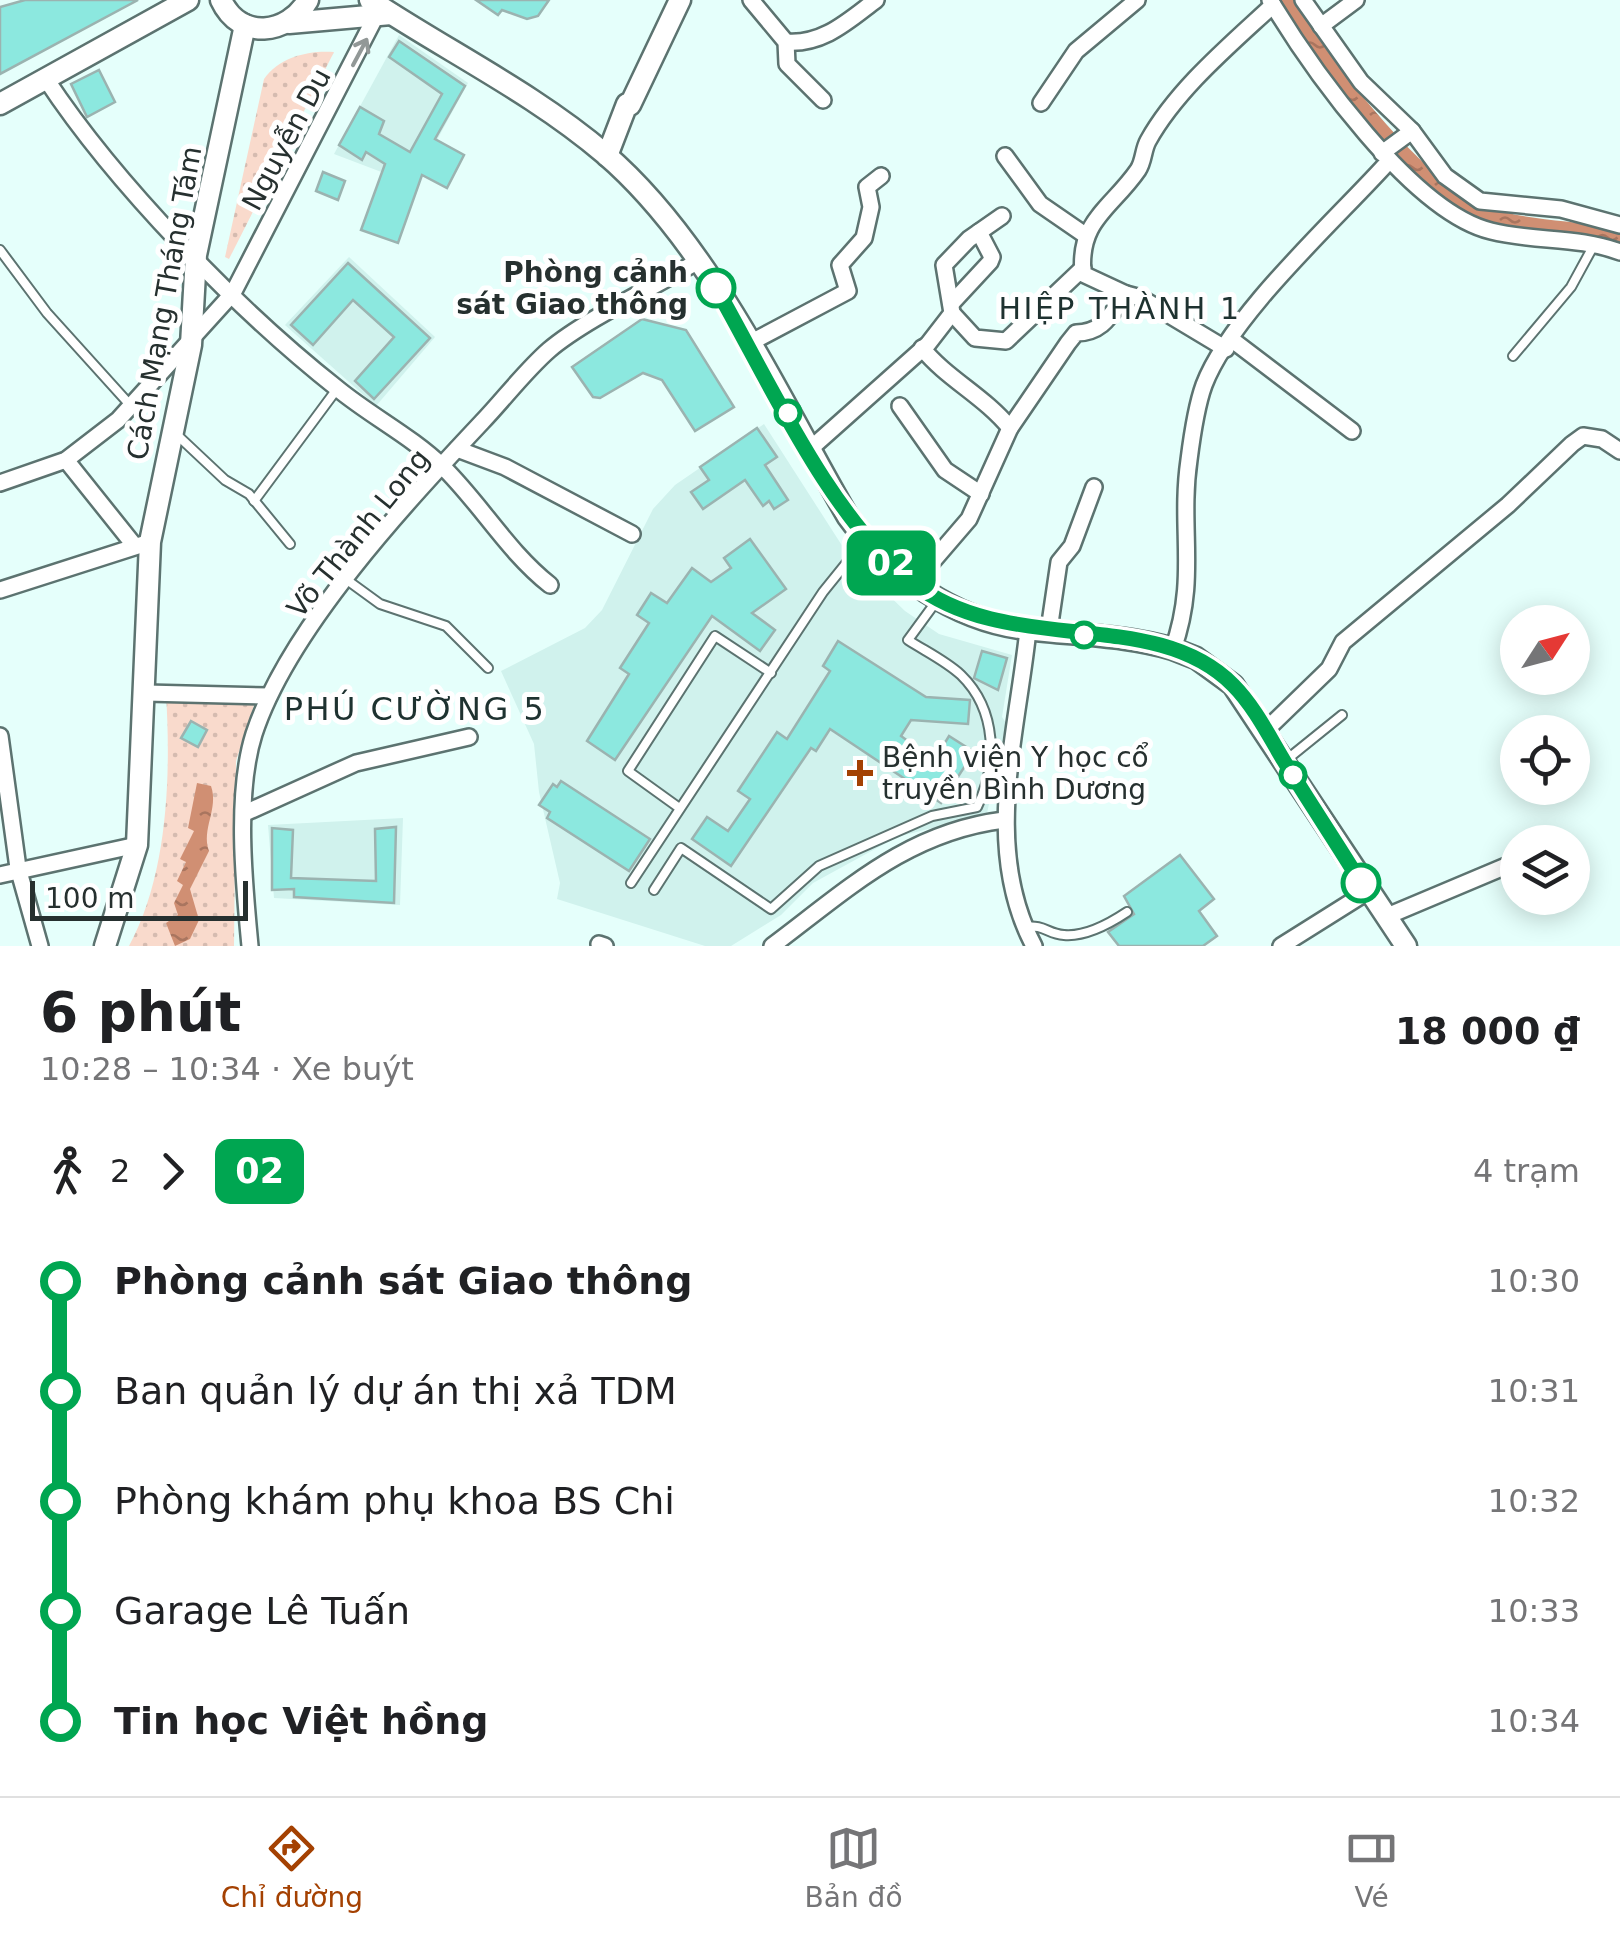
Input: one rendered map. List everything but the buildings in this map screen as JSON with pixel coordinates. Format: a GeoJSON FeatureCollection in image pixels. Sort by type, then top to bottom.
{"type":"FeatureCollection","features":[{"type":"Feature","properties":{"kind":"main road"},"geometry":{"type":"LineString","coordinates":[[0,104],[188,0]]}},
{"type":"Feature","properties":{"kind":"main road"},"geometry":{"type":"LineString","coordinates":[[221,0],[244,25],[259,30],[380,9],[607,156],[700,260],[865,540],[914,584],[986,620],[1173,649],[1196,658],[1233,685],[1406,946]]}},
{"type":"Feature","properties":{"kind":"main road"},"geometry":{"type":"LineString","coordinates":[[289,23],[308,0]]}},
{"type":"Feature","properties":{"kind":"main road"},"geometry":{"type":"LineString","coordinates":[[607,156],[627,104],[630,105],[680,0]]}},
{"type":"Feature","properties":{"kind":"main road","name":"Cách Mạng Tháng Tám"},"geometry":{"type":"LineString","coordinates":[[104,946],[137,845],[146,693],[142,544],[191,345],[196,255],[244,25]]}},
{"type":"Feature","properties":{"kind":"street"},"geometry":{"type":"LineString","coordinates":[[751,0],[786,42],[787,64],[823,100]]}},
{"type":"Feature","properties":{"kind":"street"},"geometry":{"type":"LineString","coordinates":[[786,42],[800,44],[830,34],[876,0]]}},
{"type":"Feature","properties":{"kind":"street"},"geometry":{"type":"LineString","coordinates":[[1041,103],[1076,51],[1137,0]]}},
{"type":"Feature","properties":{"kind":"street"},"geometry":{"type":"LineString","coordinates":[[1302,0],[1361,82],[1445,176],[1480,201],[1561,209],[1620,224]]}},
{"type":"Feature","properties":{"kind":"street"},"geometry":{"type":"LineString","coordinates":[[1320,26],[1356,0]]}},
{"type":"Feature","properties":{"kind":"street"},"geometry":{"type":"LineString","coordinates":[[1352,431],[1229,344],[1141,298],[1092,280],[1083,268],[1085,236],[1142,166],[1146,144],[1225,49],[1272,2],[1302,52],[1386,155],[1446,206],[1488,231],[1595,243],[1620,252]]}},
{"type":"Feature","properties":{"kind":"street","name":"Nguyễn Du"},"geometry":{"type":"LineString","coordinates":[[66,460],[131,406],[234,294],[380,9]]}},
{"type":"Feature","properties":{"kind":"street"},"geometry":{"type":"LineString","coordinates":[[46,79],[100,155],[234,294],[337,389],[442,466],[530,570],[550,585]]}},
{"type":"Feature","properties":{"kind":"street"},"geometry":{"type":"LineString","coordinates":[[1173,649],[1189,591],[1188,463],[1204,384],[1229,344],[1291,265],[1409,133]]}},
{"type":"Feature","properties":{"kind":"street"},"geometry":{"type":"LineString","coordinates":[[1005,156],[1040,204],[1085,236]]}},
{"type":"Feature","properties":{"kind":"street"},"geometry":{"type":"LineString","coordinates":[[748,344],[848,291],[840,265],[864,238],[870,207],[868,187],[881,176]]}},
{"type":"Feature","properties":{"kind":"street"},"geometry":{"type":"LineString","coordinates":[[1002,216],[944,265],[952,308],[975,338],[1006,340],[1083,268]]}},
{"type":"Feature","properties":{"kind":"street"},"geometry":{"type":"LineString","coordinates":[[809,450],[922,348],[992,256],[979,232]]}},
{"type":"Feature","properties":{"kind":"street","name":"Võ Thành Long"},"geometry":{"type":"LineString","coordinates":[[250,946],[245,814],[253,737],[269,696],[347,580],[442,466],[551,348],[700,260]]}},
{"type":"Feature","properties":{"kind":"street"},"geometry":{"type":"LineString","coordinates":[[914,584],[969,519],[1010,428],[1068,343],[1076,334],[1092,333],[1104,325],[1126,294]]}},
{"type":"Feature","properties":{"kind":"street"},"geometry":{"type":"LineString","coordinates":[[922,348],[941,369],[978,394],[1010,428]]}},
{"type":"Feature","properties":{"kind":"street"},"geometry":{"type":"LineString","coordinates":[[900,406],[945,470],[981,494]]}},
{"type":"Feature","properties":{"kind":"street"},"geometry":{"type":"LineString","coordinates":[[1266,730],[1329,670],[1343,642],[1508,505],[1582,436],[1602,440],[1620,451]]}},
{"type":"Feature","properties":{"kind":"street"},"geometry":{"type":"LineString","coordinates":[[457,449],[505,467],[632,534]]}},
{"type":"Feature","properties":{"kind":"street"},"geometry":{"type":"LineString","coordinates":[[0,483],[66,460],[142,544],[0,590]]}},
{"type":"Feature","properties":{"kind":"street"},"geometry":{"type":"LineString","coordinates":[[1029,940],[1014,909],[1004,820],[1039,630],[1059,562],[1072,546],[1094,487]]}},
{"type":"Feature","properties":{"kind":"street"},"geometry":{"type":"LineString","coordinates":[[146,693],[269,696]]}},
{"type":"Feature","properties":{"kind":"street"},"geometry":{"type":"LineString","coordinates":[[0,736],[18,868],[40,946]]}},
{"type":"Feature","properties":{"kind":"street"},"geometry":{"type":"LineString","coordinates":[[245,814],[356,764],[470,737]]}},
{"type":"Feature","properties":{"kind":"street"},"geometry":{"type":"LineString","coordinates":[[772,946],[906,848],[936,834],[1004,820]]}},
{"type":"Feature","properties":{"kind":"street"},"geometry":{"type":"LineString","coordinates":[[0,875],[137,845]]}},
{"type":"Feature","properties":{"kind":"street"},"geometry":{"type":"LineString","coordinates":[[1385,917],[1500,869]]}},
{"type":"Feature","properties":{"kind":"street"},"geometry":{"type":"LineString","coordinates":[[1281,946],[1367,892]]}},
{"type":"Feature","properties":{"kind":"lane"},"geometry":{"type":"LineString","coordinates":[[1514,356],[1571,287],[1595,243]]}},
{"type":"Feature","properties":{"kind":"lane"},"geometry":{"type":"LineString","coordinates":[[0,250],[47,313],[131,406]]}},
{"type":"Feature","properties":{"kind":"lane"},"geometry":{"type":"LineString","coordinates":[[254,501],[337,389]]}},
{"type":"Feature","properties":{"kind":"lane"},"geometry":{"type":"LineString","coordinates":[[171,430],[254,501],[290,544]]}},
{"type":"Feature","properties":{"kind":"lane"},"geometry":{"type":"LineString","coordinates":[[631,884],[823,592],[865,540]]}},
{"type":"Feature","properties":{"kind":"lane"},"geometry":{"type":"LineString","coordinates":[[347,580],[380,604],[446,626],[488,668]]}},
{"type":"Feature","properties":{"kind":"lane"},"geometry":{"type":"LineString","coordinates":[[654,890],[682,848],[771,909],[819,866],[932,816],[977,807],[989,782],[992,752],[984,710],[962,676],[908,640],[938,599]]}},
{"type":"Feature","properties":{"kind":"lane"},"geometry":{"type":"LineString","coordinates":[[678,808],[628,771],[715,636],[771,673]]}},
{"type":"Feature","properties":{"kind":"lane"},"geometry":{"type":"LineString","coordinates":[[1285,762],[1342,716]]}},
{"type":"Feature","properties":{"kind":"lane"},"geometry":{"type":"LineString","coordinates":[[1029,940],[1041,925],[1062,936],[1103,927],[1127,912]]}},
{"type":"Feature","properties":{"kind":"shaded area"},"geometry":{"type":"Polygon","coordinates":[[[399,35],[468,83],[413,184],[334,154],[399,35]]]}},
{"type":"Feature","properties":{"kind":"shaded area"},"geometry":{"type":"Polygon","coordinates":[[[334,52],[229,259],[225,257],[264,79],[295,56],[334,52]]]}},
{"type":"Feature","properties":{"kind":"shaded area"},"geometry":{"type":"Polygon","coordinates":[[[349,257],[435,337],[376,406],[285,325],[349,257]]]}},
{"type":"Feature","properties":{"kind":"shaded area"},"geometry":{"type":"Polygon","coordinates":[[[764,424],[850,558],[905,611],[939,634],[1012,655],[1002,717],[1006,723],[985,823],[932,828],[897,837],[813,883],[781,915],[731,946],[705,946],[557,899],[560,883],[539,792],[534,744],[501,671],[585,628],[602,610],[653,509],[675,485],[764,424]]]}},
{"type":"Feature","properties":{"kind":"shaded area"},"geometry":{"type":"Polygon","coordinates":[[[166,694],[257,696],[236,761],[234,946],[129,946],[152,888],[164,823],[166,694]]]}},
{"type":"Feature","properties":{"kind":"shaded area"},"geometry":{"type":"Polygon","coordinates":[[[403,818],[400,905],[274,898],[268,825],[403,818]]]}},
{"type":"Feature","properties":{"kind":"water"},"geometry":{"type":"Polygon","coordinates":[[[1277,0],[1294,0],[1308,24],[1380,116],[1462,195],[1515,215],[1607,227],[1620,232],[1620,244],[1501,225],[1457,209],[1428,188],[1368,127],[1277,0]]]}},
{"type":"Feature","properties":{"kind":"water"},"geometry":{"type":"Polygon","coordinates":[[[197,783],[211,786],[213,794],[207,835],[209,851],[190,889],[199,920],[190,939],[175,946],[166,923],[178,915],[174,903],[183,885],[177,881],[186,862],[180,859],[194,831],[188,828],[197,783]]]}},
{"type":"Feature","properties":{"kind":"bus line","name":"02"},"geometry":{"type":"LineString","coordinates":[[716,288],[865,540],[914,584],[950,606],[986,620],[1028,630],[1150,642],[1196,658],[1233,685],[1266,730],[1361,883]]}},
{"type":"Feature","properties":{"kind":"place","name":"Phòng cảnh sát Giao thông"},"geometry":{"type":"Point","coordinates":[716,288]}},
{"type":"Feature","properties":{"kind":"place","name":"Bệnh viện Y học cổ truyền Bình Dương"},"geometry":{"type":"Point","coordinates":[860,773]}},
{"type":"Feature","properties":{"kind":"district","name":"HIỆP THÀNH 1"},"geometry":{"type":"Point","coordinates":[1120,309]}},
{"type":"Feature","properties":{"kind":"district","name":"PHÚ CƯỜNG 5"},"geometry":{"type":"Point","coordinates":[415,709]}}]}
